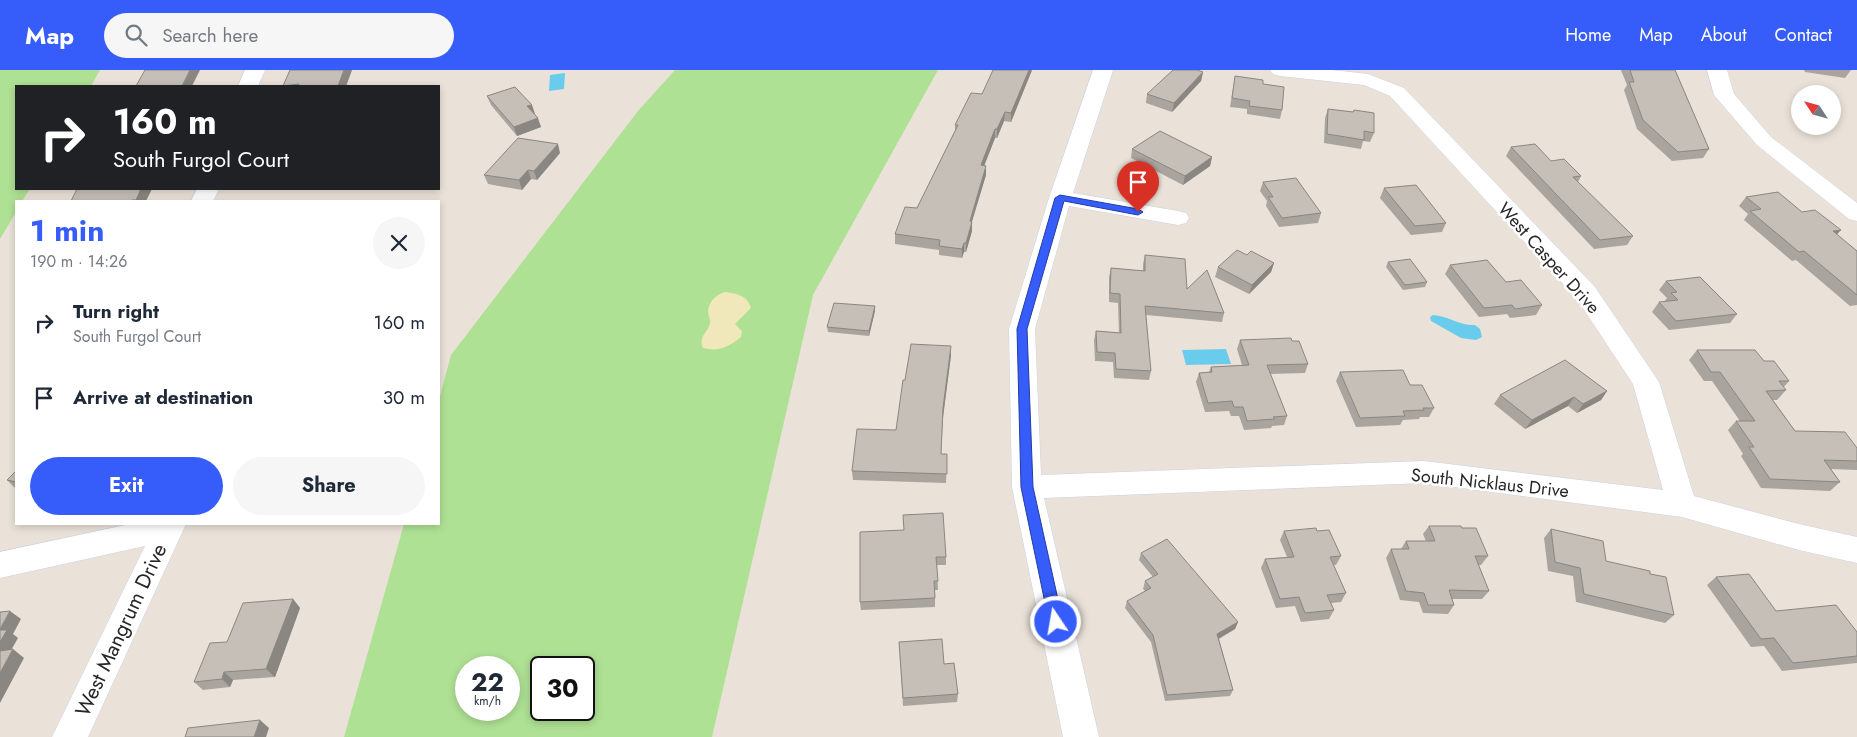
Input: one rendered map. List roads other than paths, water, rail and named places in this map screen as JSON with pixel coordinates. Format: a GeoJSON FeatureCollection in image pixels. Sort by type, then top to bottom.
{"type":"FeatureCollection","features":[{"type":"Feature","properties":{"kind":"street"},"geometry":{"type":"LineString","coordinates":[[248,85],[255,70]]}},
{"type":"Feature","properties":{"kind":"street"},"geometry":{"type":"LineString","coordinates":[[1081,737],[1027,487],[1022,329],[1060,198],[1104,70]]}},
{"type":"Feature","properties":{"kind":"street","name":"West Casper Drive"},"geometry":{"type":"LineString","coordinates":[[1280,70],[1368,80],[1397,92],[1586,293],[1646,382],[1682,505]]}},
{"type":"Feature","properties":{"kind":"street"},"geometry":{"type":"LineString","coordinates":[[1717,70],[1724,95],[1764,140],[1857,214]]}},
{"type":"Feature","properties":{"kind":"street"},"geometry":{"type":"LineString","coordinates":[[1060,198],[1178,218]]}},
{"type":"Feature","properties":{"kind":"street","name":"South Nicklaus Drive"},"geometry":{"type":"LineString","coordinates":[[1027,487],[1424,472],[1682,505],[1799,537],[1857,550]]}},
{"type":"Feature","properties":{"kind":"street"},"geometry":{"type":"LineString","coordinates":[[0,565],[170,526]]}},
{"type":"Feature","properties":{"kind":"street","name":"West Mangrum Drive"},"geometry":{"type":"LineString","coordinates":[[70,737],[170,526]]}},
{"type":"Feature","properties":{"kind":"water"},"geometry":{"type":"Polygon","coordinates":[[[565,73],[564,89],[549,91],[550,75],[565,73]]]}},
{"type":"Feature","properties":{"kind":"water"},"geometry":{"type":"Polygon","coordinates":[[[1433,315],[1475,325],[1480,329],[1482,337],[1476,340],[1461,338],[1431,321],[1430,317],[1433,315]]]}},
{"type":"Feature","properties":{"kind":"water"},"geometry":{"type":"Polygon","coordinates":[[[1226,349],[1231,364],[1186,365],[1182,350],[1226,349]]]}}]}
